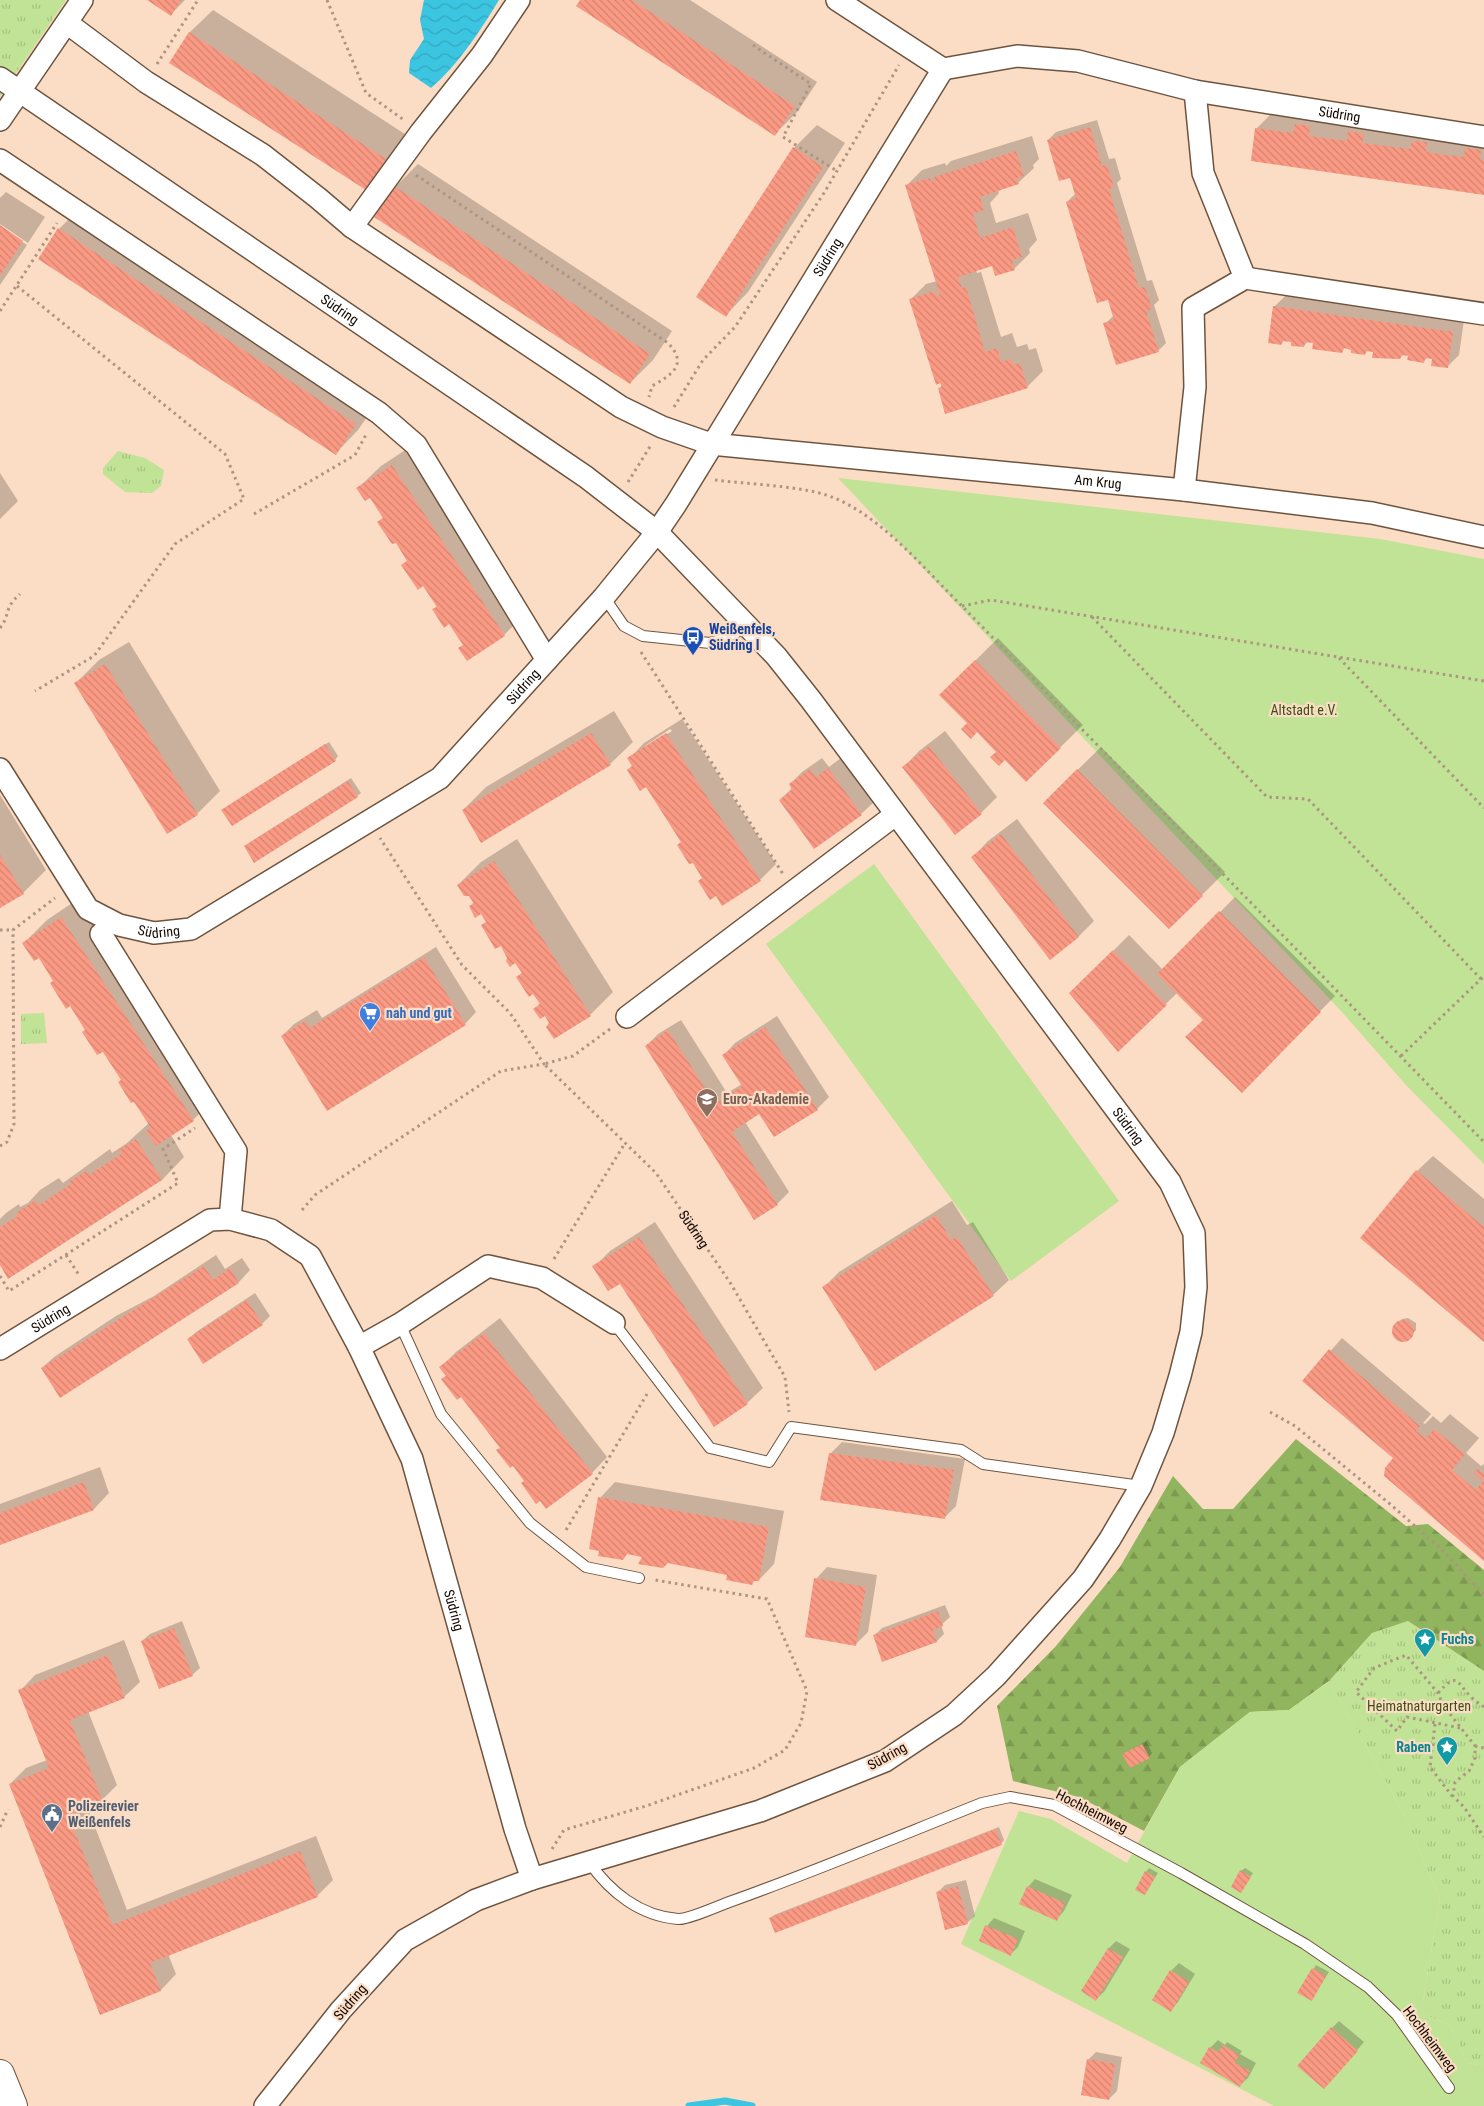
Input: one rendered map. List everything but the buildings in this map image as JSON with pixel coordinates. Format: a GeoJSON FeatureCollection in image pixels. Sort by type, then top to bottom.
{"type":"FeatureCollection","features":[{"type":"Feature","properties":{"kind":"street"},"geometry":{"type":"LineString","coordinates":[[0,120],[82,0]]}},
{"type":"Feature","properties":{"kind":"street"},"geometry":{"type":"LineString","coordinates":[[352,228],[421,132],[482,55],[519,0]]}},
{"type":"Feature","properties":{"kind":"street"},"geometry":{"type":"LineString","coordinates":[[837,0],[943,68]]}},
{"type":"Feature","properties":{"kind":"street"},"geometry":{"type":"LineString","coordinates":[[67,24],[146,82],[263,155],[318,198],[352,228],[621,407],[664,423],[711,444]]}},
{"type":"Feature","properties":{"kind":"street","name":"Südring"},"geometry":{"type":"LineString","coordinates":[[0,769],[88,910],[119,925],[154,933],[191,929],[440,778],[604,597],[657,532],[943,68],[1017,56],[1078,61],[1195,91],[1484,137]]}},
{"type":"Feature","properties":{"kind":"street","name":"Südring"},"geometry":{"type":"LineString","coordinates":[[0,78],[617,500],[657,532],[776,656],[810,700],[1170,1182],[1194,1233],[1196,1287],[1191,1332],[1163,1433],[1141,1486],[1110,1539],[1083,1579],[996,1676],[954,1715],[885,1761],[760,1811],[532,1879],[476,1900],[405,1940],[341,2010],[265,2106]]}},
{"type":"Feature","properties":{"kind":"street"},"geometry":{"type":"LineString","coordinates":[[1195,91],[1202,173],[1245,278]]}},
{"type":"Feature","properties":{"kind":"street"},"geometry":{"type":"LineString","coordinates":[[0,160],[379,413],[416,445],[547,660]]}},
{"type":"Feature","properties":{"kind":"street"},"geometry":{"type":"LineString","coordinates":[[1184,490],[1195,387],[1193,308],[1245,278],[1484,314]]}},
{"type":"Feature","properties":{"kind":"street","name":"Am Krug"},"geometry":{"type":"LineString","coordinates":[[711,444],[1184,490],[1372,513],[1484,537]]}},
{"type":"Feature","properties":{"kind":"street"},"geometry":{"type":"LineString","coordinates":[[627,1017],[895,815]]}},
{"type":"Feature","properties":{"kind":"street"},"geometry":{"type":"LineString","coordinates":[[101,934],[236,1151],[230,1219]]}},
{"type":"Feature","properties":{"kind":"street","name":"Südring"},"geometry":{"type":"LineString","coordinates":[[0,1349],[210,1220],[230,1219],[271,1230],[310,1256],[359,1348],[412,1458],[512,1820],[532,1879]]}},
{"type":"Feature","properties":{"kind":"street"},"geometry":{"type":"LineString","coordinates":[[359,1348],[400,1324],[488,1266],[542,1278],[614,1323]]}},
{"type":"Feature","properties":{"kind":"street"},"geometry":{"type":"LineString","coordinates":[[0,2074],[13,2106]]}},
{"type":"Feature","properties":{"kind":"lane"},"geometry":{"type":"LineString","coordinates":[[604,597],[624,626],[643,636],[710,642],[723,639],[747,627]]}},
{"type":"Feature","properties":{"kind":"lane"},"geometry":{"type":"LineString","coordinates":[[614,1323],[710,1448],[769,1462],[791,1426],[961,1450],[983,1464],[1141,1486]]}},
{"type":"Feature","properties":{"kind":"lane"},"geometry":{"type":"LineString","coordinates":[[400,1324],[441,1414],[530,1523],[586,1568],[639,1578]]}},
{"type":"Feature","properties":{"kind":"lane","name":"Hochheimweg"},"geometry":{"type":"LineString","coordinates":[[589,1862],[602,1880],[621,1896],[655,1916],[681,1919],[773,1886],[982,1803],[1010,1796],[1054,1805],[1181,1873],[1305,1944],[1368,1987],[1397,2015],[1449,2088]]}},
{"type":"Feature","properties":{"kind":"path"},"geometry":{"type":"LineString","coordinates":[[146,82],[198,0]]}},
{"type":"Feature","properties":{"kind":"path"},"geometry":{"type":"LineString","coordinates":[[327,0],[366,93],[421,132]]}},
{"type":"Feature","properties":{"kind":"path"},"geometry":{"type":"LineString","coordinates":[[754,46],[811,84],[783,137],[837,171]]}},
{"type":"Feature","properties":{"kind":"path"},"geometry":{"type":"LineString","coordinates":[[617,500],[703,360],[735,326],[837,171],[909,47]]}},
{"type":"Feature","properties":{"kind":"path"},"geometry":{"type":"LineString","coordinates":[[399,164],[668,343],[678,356],[677,365],[673,373],[652,386],[649,394],[653,409],[664,423]]}},
{"type":"Feature","properties":{"kind":"path"},"geometry":{"type":"LineString","coordinates":[[0,311],[69,206]]}},
{"type":"Feature","properties":{"kind":"path"},"geometry":{"type":"LineString","coordinates":[[17,286],[225,454],[244,499],[175,544],[94,656],[35,691]]}},
{"type":"Feature","properties":{"kind":"path"},"geometry":{"type":"LineString","coordinates":[[254,514],[355,455],[379,413]]}},
{"type":"Feature","properties":{"kind":"path"},"geometry":{"type":"LineString","coordinates":[[692,477],[815,492],[852,505],[885,530],[962,606],[1484,1142]]}},
{"type":"Feature","properties":{"kind":"path"},"geometry":{"type":"LineString","coordinates":[[0,628],[4,622],[6,610],[10,602],[20,594]]}},
{"type":"Feature","properties":{"kind":"path"},"geometry":{"type":"LineString","coordinates":[[962,606],[991,600],[1484,680]]}},
{"type":"Feature","properties":{"kind":"path"},"geometry":{"type":"LineString","coordinates":[[1092,617],[1267,797],[1308,799],[1482,978],[1401,1056]]}},
{"type":"Feature","properties":{"kind":"path"},"geometry":{"type":"LineString","coordinates":[[624,626],[794,891]]}},
{"type":"Feature","properties":{"kind":"path"},"geometry":{"type":"LineString","coordinates":[[1338,657],[1484,808]]}},
{"type":"Feature","properties":{"kind":"path","name":"Südring"},"geometry":{"type":"LineString","coordinates":[[369,821],[462,965],[510,1013],[544,1064],[656,1173],[731,1284],[785,1377],[791,1426]]}},
{"type":"Feature","properties":{"kind":"path"},"geometry":{"type":"LineString","coordinates":[[0,930],[13,930],[73,885]]}},
{"type":"Feature","properties":{"kind":"path"},"geometry":{"type":"LineString","coordinates":[[0,1146],[7,1142],[14,1124],[13,930]]}},
{"type":"Feature","properties":{"kind":"path"},"geometry":{"type":"LineString","coordinates":[[302,1210],[314,1195],[501,1071],[544,1064],[573,1056],[627,1017]]}},
{"type":"Feature","properties":{"kind":"path"},"geometry":{"type":"LineString","coordinates":[[0,1276],[9,1291],[178,1183],[164,1149],[214,1115]]}},
{"type":"Feature","properties":{"kind":"path"},"geometry":{"type":"LineString","coordinates":[[542,1278],[625,1143]]}},
{"type":"Feature","properties":{"kind":"path"},"geometry":{"type":"LineString","coordinates":[[557,1546],[656,1378]]}},
{"type":"Feature","properties":{"kind":"path"},"geometry":{"type":"LineString","coordinates":[[1270,1412],[1295,1426],[1347,1468],[1440,1548],[1484,1595]]}},
{"type":"Feature","properties":{"kind":"path"},"geometry":{"type":"LineString","coordinates":[[532,1879],[564,1830],[646,1806],[754,1768],[785,1750],[801,1723],[807,1691],[767,1599],[639,1578]]}},
{"type":"Feature","properties":{"kind":"path"},"geometry":{"type":"LineString","coordinates":[[1460,1728],[1407,1717],[1397,1731],[1356,1692],[1374,1668],[1406,1655],[1438,1693],[1443,1705],[1475,1746],[1484,1748]]}},
{"type":"Feature","properties":{"kind":"path"},"geometry":{"type":"LineString","coordinates":[[1438,1693],[1448,1682],[1455,1680],[1462,1684],[1471,1696],[1484,1707]]}},
{"type":"Feature","properties":{"kind":"path"},"geometry":{"type":"LineString","coordinates":[[1435,1724],[1430,1766],[1464,1807],[1484,1837]]}},
{"type":"Feature","properties":{"kind":"path"},"geometry":{"type":"LineString","coordinates":[[1453,1796],[1455,1782],[1469,1771],[1475,1758],[1475,1746]]}},
{"type":"Feature","properties":{"kind":"path"},"geometry":{"type":"LineString","coordinates":[[0,1827],[8,1809]]}},
{"type":"Feature","properties":{"kind":"green space"},"geometry":{"type":"Polygon","coordinates":[[[0,0],[66,0],[0,97],[0,0]]]}},
{"type":"Feature","properties":{"kind":"green space"},"geometry":{"type":"Polygon","coordinates":[[[118,451],[145,458],[164,470],[161,486],[152,493],[125,492],[103,474],[103,468],[118,451]]]}},
{"type":"Feature","properties":{"kind":"green space","name":"Altstadt e.V."},"geometry":{"type":"Polygon","coordinates":[[[838,478],[1380,539],[1484,559],[1484,1164],[1406,1085],[1341,1011],[838,478]]]}},
{"type":"Feature","properties":{"kind":"green space"},"geometry":{"type":"Polygon","coordinates":[[[874,864],[1119,1201],[1011,1281],[766,944],[874,864]]]}},
{"type":"Feature","properties":{"kind":"green space"},"geometry":{"type":"Polygon","coordinates":[[[44,1013],[47,1043],[21,1044],[21,1014],[44,1013]]]}},
{"type":"Feature","properties":{"kind":"green space"},"geometry":{"type":"Polygon","coordinates":[[[1296,1439],[1406,1526],[1428,1524],[1484,1570],[1484,1671],[1408,1621],[1372,1633],[1329,1681],[1289,1710],[1250,1712],[1180,1767],[1144,1831],[1079,1797],[1013,1781],[997,1706],[1056,1646],[1120,1567],[1173,1476],[1203,1509],[1233,1509],[1296,1439]]]}},
{"type":"Feature","properties":{"kind":"green space","name":"Heimatnaturgarten"},"geometry":{"type":"Polygon","coordinates":[[[1408,1621],[1484,1671],[1484,2066],[1467,2063],[1450,2025],[1421,2013],[1440,1899],[1403,1812],[1329,1681],[1372,1633],[1408,1621]]]}},
{"type":"Feature","properties":{"kind":"green space"},"geometry":{"type":"Polygon","coordinates":[[[1329,1681],[1403,1812],[1440,1899],[1421,2013],[1450,2025],[1467,2063],[1484,2066],[1484,2106],[1274,2106],[961,1944],[1019,1811],[1051,1819],[1127,1863],[1180,1767],[1250,1712],[1289,1710],[1329,1681]]]}},
{"type":"Feature","properties":{"kind":"water"},"geometry":{"type":"Polygon","coordinates":[[[424,0],[499,0],[459,58],[431,88],[409,73],[410,60],[424,39],[420,20],[424,0]]]}},
{"type":"Feature","properties":{"kind":"waterway"},"geometry":{"type":"LineString","coordinates":[[689,2106],[725,2101],[752,2106]]}},
{"type":"Feature","properties":{"kind":"place","name":"Weißenfels, Südring I"},"geometry":{"type":"Point","coordinates":[693,656]}},
{"type":"Feature","properties":{"kind":"place","name":"nah und gut"},"geometry":{"type":"Point","coordinates":[370,1032]}},
{"type":"Feature","properties":{"kind":"place","name":"Euro-Akademie"},"geometry":{"type":"Point","coordinates":[707,1118]}},
{"type":"Feature","properties":{"kind":"place","name":"Fuchs"},"geometry":{"type":"Point","coordinates":[1425,1658]}},
{"type":"Feature","properties":{"kind":"place","name":"Raben"},"geometry":{"type":"Point","coordinates":[1447,1766]}},
{"type":"Feature","properties":{"kind":"place","name":"Polizeirevier Weißenfels"},"geometry":{"type":"Point","coordinates":[52,1833]}}]}
